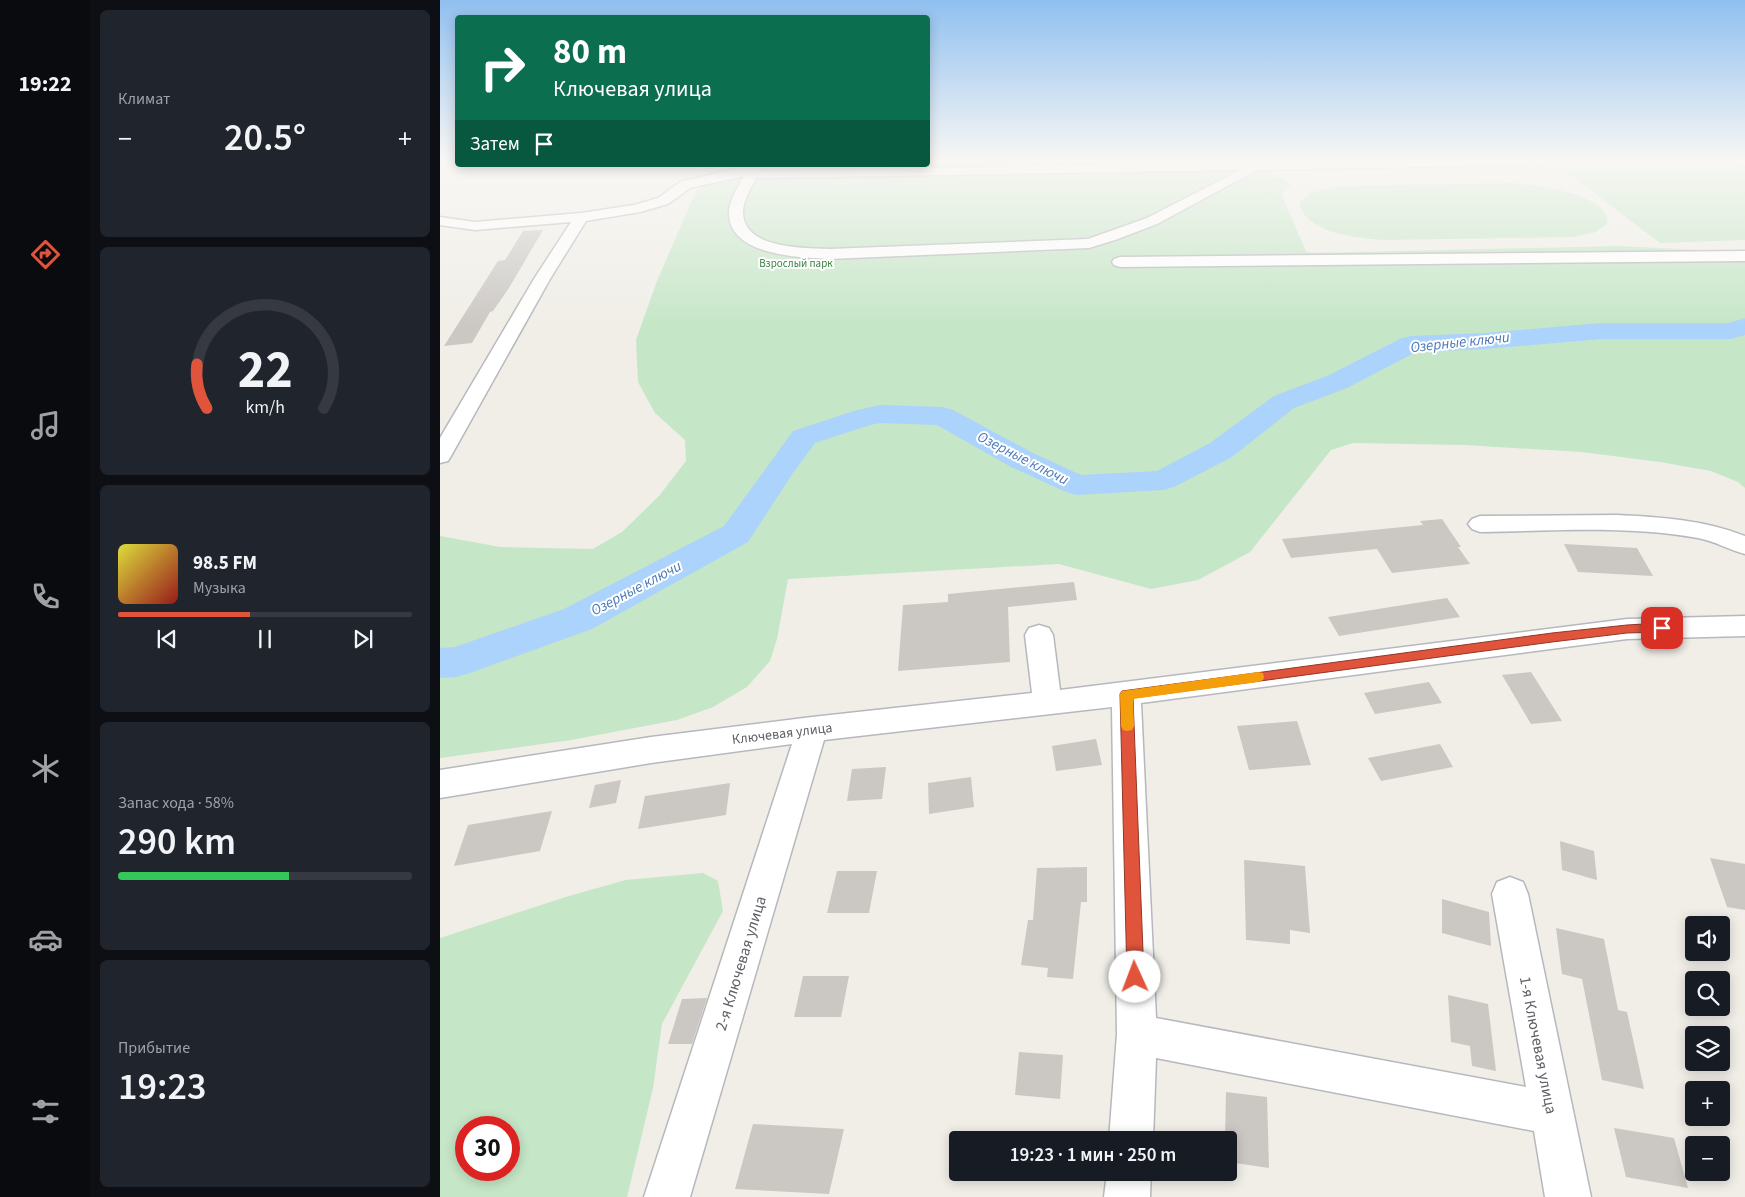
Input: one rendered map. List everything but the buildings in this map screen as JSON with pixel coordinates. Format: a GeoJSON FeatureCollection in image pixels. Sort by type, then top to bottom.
{"type":"FeatureCollection","features":[{"type":"Feature","properties":{"kind":"street"},"geometry":{"type":"LineString","coordinates":[[440,221],[475,226],[593,215]]}},
{"type":"Feature","properties":{"kind":"street"},"geometry":{"type":"LineString","coordinates":[[735,215],[737,224],[743,233],[756,244],[797,252],[829,254],[1089,244],[1107,239],[1161,215]]}},
{"type":"Feature","properties":{"kind":"street"},"geometry":{"type":"LineString","coordinates":[[440,456],[542,279],[581,217]]}},
{"type":"Feature","properties":{"kind":"street"},"geometry":{"type":"LineString","coordinates":[[1120,262],[1745,256]]}},
{"type":"Feature","properties":{"kind":"street"},"geometry":{"type":"LineString","coordinates":[[1480,524],[1643,524],[1698,530],[1721,536],[1745,546]]}},
{"type":"Feature","properties":{"kind":"street","name":"Ключевая улица"},"geometry":{"type":"LineString","coordinates":[[440,784],[652,750],[812,728],[1126,694],[1627,629],[1745,626]]}},
{"type":"Feature","properties":{"kind":"street"},"geometry":{"type":"LineString","coordinates":[[1039,635],[1046,692],[1050,703]]}},
{"type":"Feature","properties":{"kind":"street"},"geometry":{"type":"LineString","coordinates":[[1126,694],[1137,1034],[1132,1131]]}},
{"type":"Feature","properties":{"kind":"street","name":"2-я Ключевая улица"},"geometry":{"type":"LineString","coordinates":[[668,1197],[812,728]]}},
{"type":"Feature","properties":{"kind":"street","name":"1-я Ключевая улица"},"geometry":{"type":"LineString","coordinates":[[1510,894],[1568,1197]]}},
{"type":"Feature","properties":{"kind":"street"},"geometry":{"type":"LineString","coordinates":[[1137,1034],[1552,1113]]}},
{"type":"Feature","properties":{"kind":"street"},"geometry":{"type":"LineString","coordinates":[[1127,1197],[1128,1181]]}},
{"type":"Feature","properties":{"kind":"green space","name":"Взрослый парк"},"geometry":{"type":"Polygon","coordinates":[[[686,215],[1290,215],[1306,251],[1312,253],[1618,246],[1745,250],[1745,488],[1738,482],[1711,471],[1582,452],[1465,445],[1353,443],[1331,450],[1250,552],[1198,580],[1151,589],[1059,564],[788,579],[777,639],[770,661],[747,687],[713,707],[677,720],[571,740],[440,758],[440,536],[500,547],[593,549],[622,532],[659,496],[686,461],[685,440],[655,413],[638,382],[636,340],[657,281],[686,215]]]}},
{"type":"Feature","properties":{"kind":"green space"},"geometry":{"type":"Polygon","coordinates":[[[1605,215],[1607,224],[1596,232],[1573,237],[1383,240],[1336,233],[1314,223],[1306,216],[1605,215]]]}},
{"type":"Feature","properties":{"kind":"green space"},"geometry":{"type":"Polygon","coordinates":[[[1623,215],[1745,215],[1745,240],[1660,243],[1623,215]]]}},
{"type":"Feature","properties":{"kind":"green space"},"geometry":{"type":"Polygon","coordinates":[[[703,873],[718,881],[723,911],[662,1024],[653,1088],[627,1197],[440,1197],[440,938],[569,896],[626,880],[703,873]]]}},
{"type":"Feature","properties":{"kind":"waterway","name":"Озерные ключи"},"geometry":{"type":"LineString","coordinates":[[440,663],[456,662],[578,619],[736,534],[779,470],[804,437],[864,417],[880,414],[943,416],[1022,460],[1077,485],[1163,480],[1221,450],[1284,402],[1337,382],[1411,344],[1485,341],[1601,331],[1731,331],[1745,326]]}},
{"type":"Feature","properties":{"kind":"slow traffic"},"geometry":{"type":"LineString","coordinates":[[1127,726],[1126,694],[1258,677]]}},
{"type":"Feature","properties":{"kind":"route"},"geometry":{"type":"LineString","coordinates":[[1135,977],[1126,694],[1552,638],[1627,629],[1662,628]]}}]}
